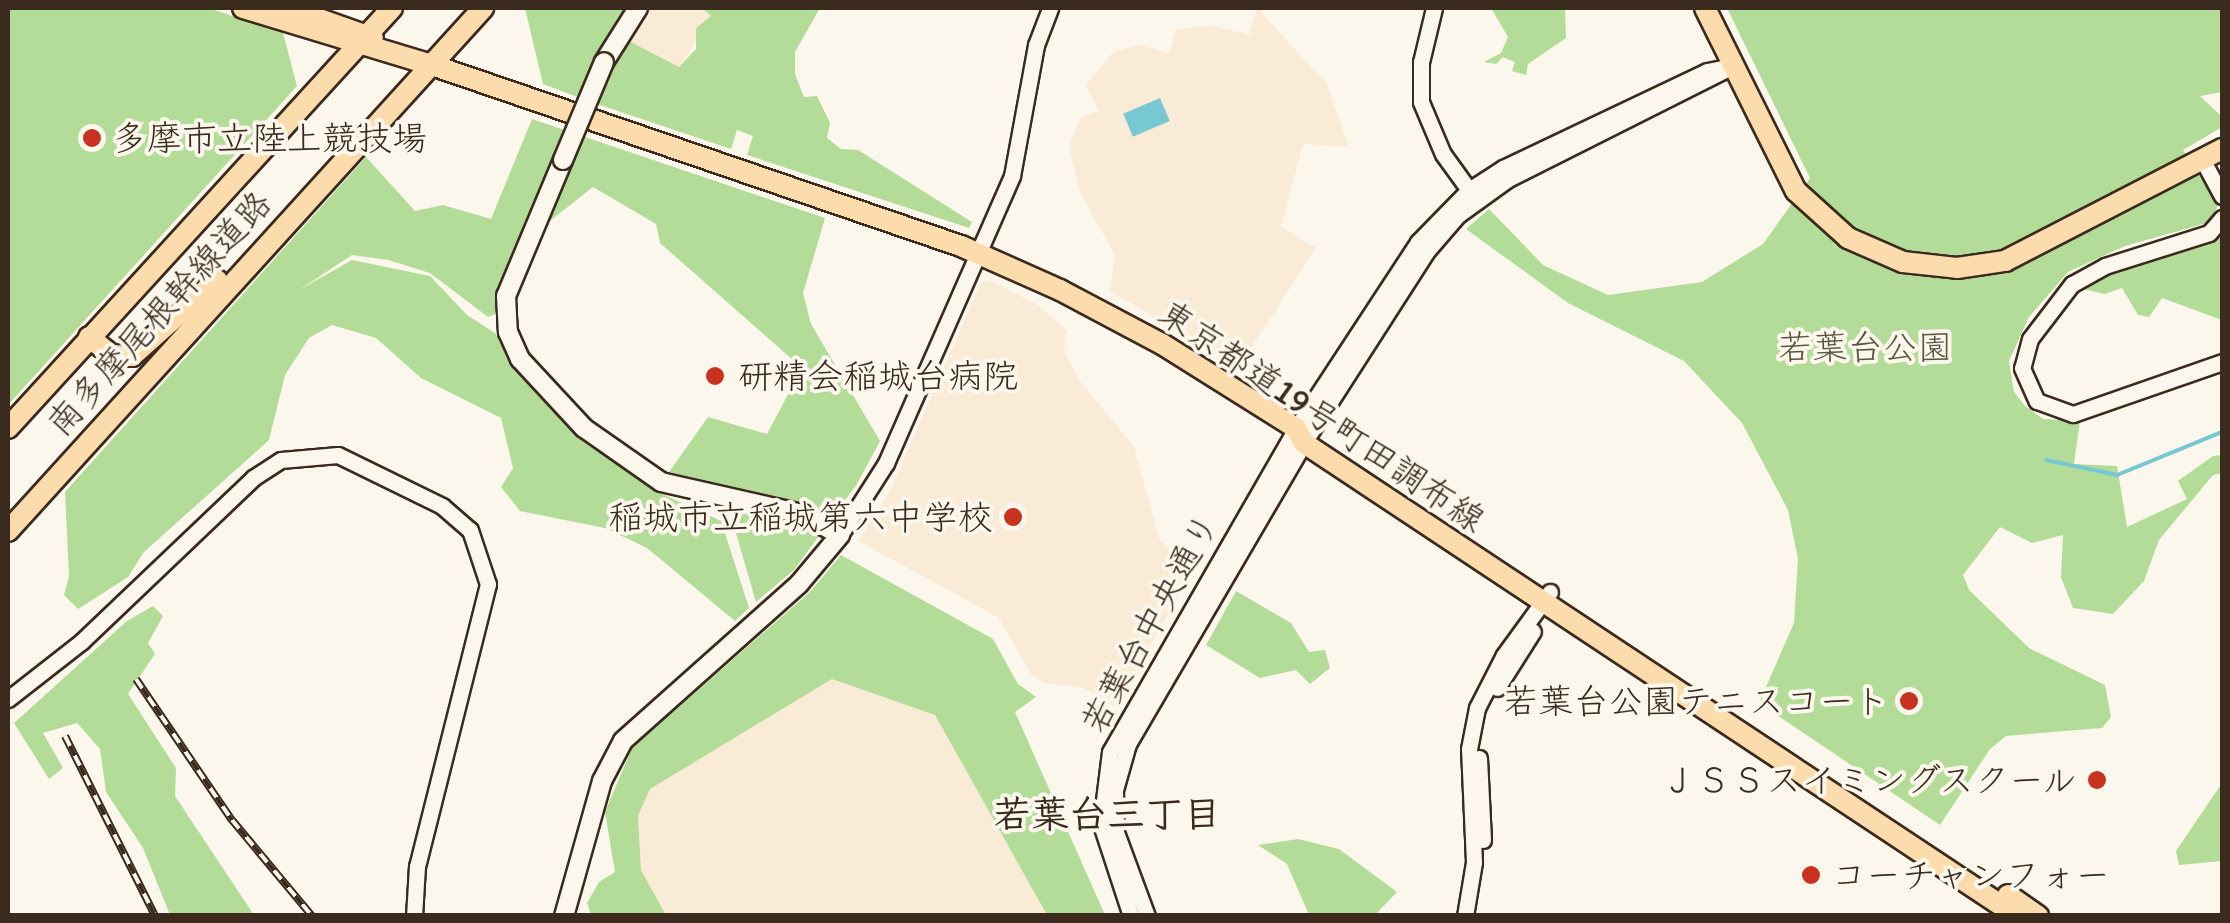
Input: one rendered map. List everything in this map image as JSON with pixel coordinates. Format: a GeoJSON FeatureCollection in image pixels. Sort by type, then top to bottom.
{"type":"FeatureCollection","features":[{"type":"Feature","properties":{"kind":"main road"},"geometry":{"type":"LineString","coordinates":[[243,8],[360,40]]}},
{"type":"Feature","properties":{"kind":"main road"},"geometry":{"type":"LineString","coordinates":[[288,8],[360,40]]}},
{"type":"Feature","properties":{"kind":"main road","name":"南多摩尾根幹線道路"},"geometry":{"type":"LineString","coordinates":[[8,428],[392,8]]}},
{"type":"Feature","properties":{"kind":"main road","name":"南多摩尾根幹線道路"},"geometry":{"type":"LineString","coordinates":[[8,531],[483,8]]}},
{"type":"Feature","properties":{"kind":"main road"},"geometry":{"type":"LineString","coordinates":[[564,916],[602,781],[624,740],[799,584],[840,535],[802,514],[661,482],[584,428],[520,359],[508,332],[508,284],[604,62],[638,8]]}},
{"type":"Feature","properties":{"kind":"main road"},"geometry":{"type":"LineString","coordinates":[[1705,8],[1796,190],[1848,238],[1902,262],[1938,268],[2005,261],[2222,149]]}},
{"type":"Feature","properties":{"kind":"main road","name":"東京都道19号町田調布線"},"geometry":{"type":"LineString","coordinates":[[360,40],[979,253],[1162,344],[2017,916]]}},
{"type":"Feature","properties":{"kind":"main road"},"geometry":{"type":"LineString","coordinates":[[89,337],[111,356],[132,356],[277,231]]}},
{"type":"Feature","properties":{"kind":"main road","name":"東京都道19号町田調布線"},"geometry":{"type":"LineString","coordinates":[[1547,600],[2038,916]]}},
{"type":"Feature","properties":{"kind":"street"},"geometry":{"type":"LineString","coordinates":[[840,535],[886,463],[1015,166],[1036,44],[1050,8]]}},
{"type":"Feature","properties":{"kind":"street"},"geometry":{"type":"LineString","coordinates":[[1434,8],[1421,62],[1422,102],[1443,154],[1470,190]]}},
{"type":"Feature","properties":{"kind":"street"},"geometry":{"type":"LineString","coordinates":[[1303,435],[1418,242],[1470,190],[1707,70],[1732,66]]}},
{"type":"Feature","properties":{"kind":"street"},"geometry":{"type":"LineString","coordinates":[[1303,435],[1426,252],[1478,198],[1732,66]]}},
{"type":"Feature","properties":{"kind":"street"},"geometry":{"type":"LineString","coordinates":[[2202,159],[2222,196]]}},
{"type":"Feature","properties":{"kind":"street"},"geometry":{"type":"LineString","coordinates":[[2222,218],[2209,233],[2105,266],[2072,284],[2030,338],[2022,368],[2037,401],[2066,414],[2222,362]]}},
{"type":"Feature","properties":{"kind":"street","name":"若葉台中央通り"},"geometry":{"type":"LineString","coordinates":[[1131,916],[1101,824],[1110,752],[1303,435]]}},
{"type":"Feature","properties":{"kind":"street","name":"若葉台中央通り"},"geometry":{"type":"LineString","coordinates":[[1147,916],[1116,832],[1120,768],[1303,435]]}},
{"type":"Feature","properties":{"kind":"street"},"geometry":{"type":"LineString","coordinates":[[8,699],[81,642],[254,478],[281,460],[338,456],[442,506],[470,530],[488,584],[417,866],[414,916]]}},
{"type":"Feature","properties":{"kind":"street"},"geometry":{"type":"LineString","coordinates":[[1465,916],[1474,862],[1472,729],[1484,690],[1547,600]]}},
{"type":"Feature","properties":{"kind":"street"},"geometry":{"type":"LineString","coordinates":[[1475,916],[1484,862],[1483,726],[1495,690],[1547,600]]}},
{"type":"Feature","properties":{"kind":"shaded area"},"geometry":{"type":"Polygon","coordinates":[[[652,8],[702,8],[711,16],[679,68],[627,40],[652,8]]]}},
{"type":"Feature","properties":{"kind":"shaded area"},"geometry":{"type":"Polygon","coordinates":[[[1257,8],[1327,84],[1349,147],[1303,144],[1281,227],[1316,248],[1242,362],[1233,363],[1110,291],[1115,255],[1081,194],[1069,147],[1080,118],[1099,111],[1086,85],[1113,52],[1140,45],[1169,53],[1176,30],[1210,25],[1249,35],[1257,8]]]}},
{"type":"Feature","properties":{"kind":"shaded area","name":"稲城市立稲城第六中学校"},"geometry":{"type":"Polygon","coordinates":[[[989,280],[1040,306],[1067,331],[1064,351],[1080,381],[1134,447],[1160,541],[1193,571],[1115,707],[1084,688],[1044,683],[1031,674],[998,617],[858,541],[889,493],[981,283],[989,280]]]}},
{"type":"Feature","properties":{"kind":"shaded area"},"geometry":{"type":"Polygon","coordinates":[[[832,679],[935,715],[1047,915],[666,915],[641,870],[638,816],[650,788],[832,679]]]}},
{"type":"Feature","properties":{"kind":"green space"},"geometry":{"type":"Polygon","coordinates":[[[8,8],[209,8],[283,33],[297,86],[8,405],[8,8]]]}},
{"type":"Feature","properties":{"kind":"green space"},"geometry":{"type":"Polygon","coordinates":[[[525,8],[628,8],[580,98],[543,84],[525,8]]]}},
{"type":"Feature","properties":{"kind":"green space"},"geometry":{"type":"Polygon","coordinates":[[[702,8],[820,8],[795,52],[795,74],[804,97],[817,96],[830,123],[827,138],[841,149],[858,150],[972,222],[969,228],[747,155],[753,136],[737,130],[731,149],[597,104],[627,40],[679,67],[696,49],[696,28],[711,16],[702,8]]]}},
{"type":"Feature","properties":{"kind":"green space"},"geometry":{"type":"Polygon","coordinates":[[[1491,8],[1565,8],[1566,38],[1528,64],[1526,75],[1512,71],[1515,62],[1503,57],[1496,64],[1484,62],[1501,53],[1508,37],[1491,8]]]}},
{"type":"Feature","properties":{"kind":"green space","name":"若葉台公園"},"geometry":{"type":"Polygon","coordinates":[[[1727,8],[2222,8],[2222,92],[2200,96],[2222,117],[2222,127],[2183,150],[2218,205],[2210,222],[2125,246],[2068,272],[2029,317],[2009,361],[2014,392],[2025,406],[2043,419],[2080,421],[2074,464],[2117,466],[2127,527],[2187,499],[2178,481],[2213,456],[2222,455],[2222,473],[2213,475],[2159,540],[2144,581],[2113,614],[2073,608],[2061,577],[2063,535],[2032,543],[2000,527],[1963,575],[1969,590],[2029,648],[2105,685],[2111,717],[2102,728],[2006,736],[1990,749],[1940,825],[1759,703],[1794,623],[1798,559],[1788,510],[1742,423],[1684,361],[1568,303],[1466,229],[1489,209],[1543,265],[1608,295],[1702,282],[1763,244],[1810,178],[1727,8]]]}},
{"type":"Feature","properties":{"kind":"green space"},"geometry":{"type":"Polygon","coordinates":[[[532,119],[825,218],[803,293],[811,324],[880,441],[857,484],[794,570],[756,602],[729,509],[798,523],[801,503],[669,472],[708,417],[767,434],[802,368],[660,243],[656,224],[593,187],[513,250],[495,314],[488,317],[430,273],[388,260],[352,255],[299,290],[352,260],[430,276],[467,315],[495,333],[512,365],[582,441],[658,492],[721,521],[749,608],[735,621],[647,548],[605,528],[520,511],[501,487],[513,468],[501,418],[421,378],[376,338],[332,325],[309,338],[285,375],[269,440],[144,552],[128,577],[78,609],[64,595],[69,576],[65,492],[366,157],[415,211],[443,205],[491,219],[532,119]]]}},
{"type":"Feature","properties":{"kind":"green space"},"geometry":{"type":"Polygon","coordinates":[[[2222,231],[2222,320],[2162,298],[2149,317],[2138,315],[2122,288],[2105,294],[2082,289],[2103,273],[2194,246],[2222,231]]]}},
{"type":"Feature","properties":{"kind":"green space"},"geometry":{"type":"Polygon","coordinates":[[[841,555],[993,639],[1018,684],[1036,697],[1015,712],[1105,915],[1047,915],[935,715],[832,679],[650,789],[638,816],[641,870],[666,915],[591,915],[587,903],[599,882],[615,872],[605,812],[632,748],[810,592],[841,555]]]}},
{"type":"Feature","properties":{"kind":"green space"},"geometry":{"type":"Polygon","coordinates":[[[1236,591],[1291,623],[1309,652],[1325,650],[1330,668],[1310,684],[1296,670],[1260,678],[1206,645],[1236,591]]]}},
{"type":"Feature","properties":{"kind":"green space"},"geometry":{"type":"Polygon","coordinates":[[[153,606],[163,616],[148,643],[155,654],[128,694],[176,768],[175,796],[254,915],[170,915],[143,848],[106,792],[100,749],[77,723],[43,733],[63,768],[49,779],[14,723],[127,621],[153,606]]]}},
{"type":"Feature","properties":{"kind":"green space"},"geometry":{"type":"Polygon","coordinates":[[[2222,783],[2222,861],[2179,865],[2176,851],[2222,783]]]}},
{"type":"Feature","properties":{"kind":"green space"},"geometry":{"type":"Polygon","coordinates":[[[1298,839],[1339,849],[1397,892],[1375,915],[1309,915],[1287,864],[1258,845],[1298,839]]]}},
{"type":"Feature","properties":{"kind":"water"},"geometry":{"type":"Polygon","coordinates":[[[1160,98],[1170,121],[1133,137],[1123,114],[1160,98]]]}},
{"type":"Feature","properties":{"kind":"waterway"},"geometry":{"type":"LineString","coordinates":[[2046,460],[2117,475],[2222,432]]}},
{"type":"Feature","properties":{"kind":"railway"},"geometry":{"type":"LineString","coordinates":[[136,679],[232,820],[312,916]]}},
{"type":"Feature","properties":{"kind":"railway"},"geometry":{"type":"LineString","coordinates":[[65,736],[155,916]]}},
{"type":"Feature","properties":{"kind":"place","name":"多摩市立陸上競技場"},"geometry":{"type":"Point","coordinates":[92,138]}},
{"type":"Feature","properties":{"kind":"place","name":"研精会稲城台病院"},"geometry":{"type":"Point","coordinates":[715,376]}},
{"type":"Feature","properties":{"kind":"place","name":"稲城市立稲城第六中学校"},"geometry":{"type":"Point","coordinates":[1013,517]}},
{"type":"Feature","properties":{"kind":"place","name":"若葉台公園テニスコート"},"geometry":{"type":"Point","coordinates":[1909,701]}},
{"type":"Feature","properties":{"kind":"place","name":"ＪＳＳスイミングスクール"},"geometry":{"type":"Point","coordinates":[2097,780]}},
{"type":"Feature","properties":{"kind":"place","name":"コーチャンフォー"},"geometry":{"type":"Point","coordinates":[1811,875]}},
{"type":"Feature","properties":{"kind":"district","name":"若葉台三丁目"},"geometry":{"type":"Point","coordinates":[1107,815]}}]}
